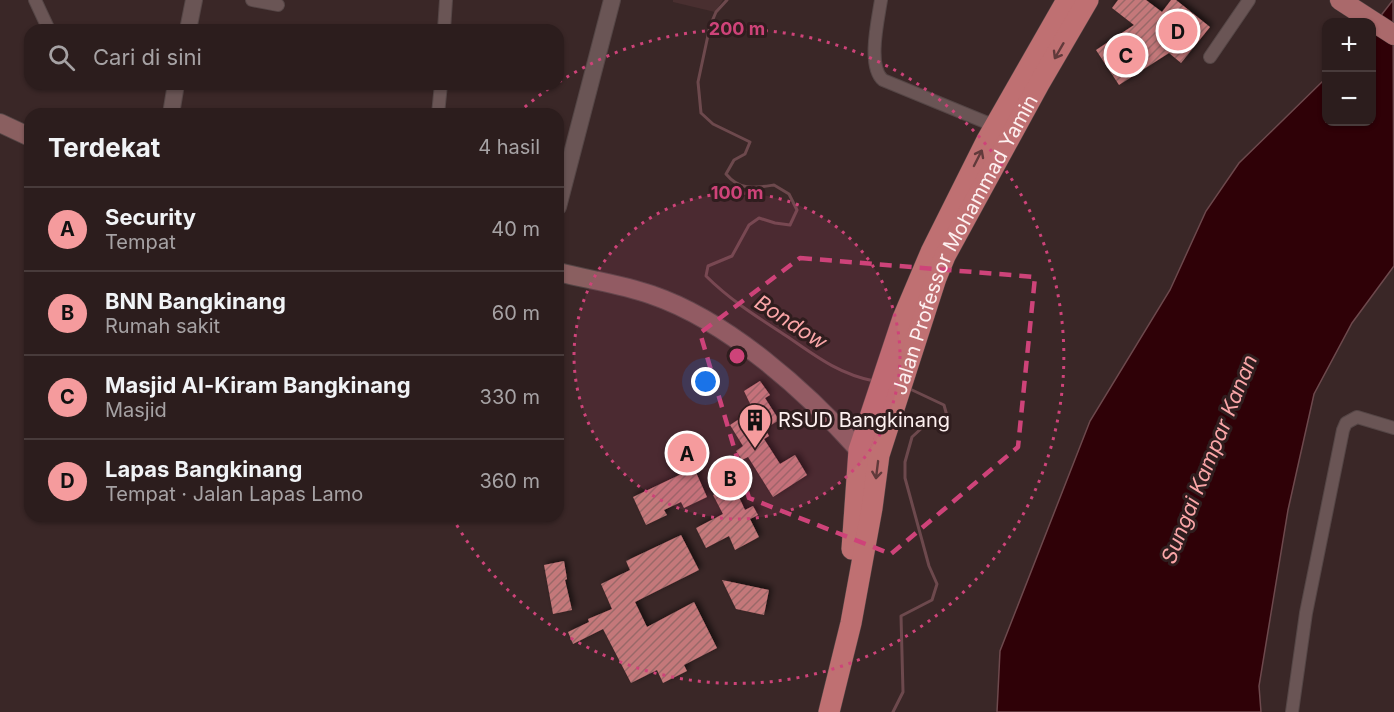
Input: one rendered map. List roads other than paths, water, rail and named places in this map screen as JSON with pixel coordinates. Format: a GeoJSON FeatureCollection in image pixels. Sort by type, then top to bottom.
{"type":"FeatureCollection","features":[{"type":"Feature","properties":{"kind":"highway","name":"Jalan Professor Mohammad Yamin"},"geometry":{"type":"LineString","coordinates":[[829,712],[851,623],[872,508],[883,409],[897,368],[945,256],[1032,80],[1067,0]]}},
{"type":"Feature","properties":{"kind":"highway","name":"Jalan Professor Mohammad Yamin"},"geometry":{"type":"LineString","coordinates":[[897,368],[903,318],[927,261],[995,126],[1032,80],[1088,0]]}},
{"type":"Feature","properties":{"kind":"highway","name":"Jalan Professor Mohammad Yamin"},"geometry":{"type":"LineString","coordinates":[[821,712],[854,536],[859,450],[867,429],[883,409]]}},
{"type":"Feature","properties":{"kind":"main road"},"geometry":{"type":"LineString","coordinates":[[1341,1],[1394,35]]}},
{"type":"Feature","properties":{"kind":"main road"},"geometry":{"type":"LineString","coordinates":[[0,123],[24,134]]}},
{"type":"Feature","properties":{"kind":"main road"},"geometry":{"type":"LineString","coordinates":[[564,273],[625,286],[654,295],[706,321],[771,366],[840,429],[859,450]]}},
{"type":"Feature","properties":{"kind":"main road"},"geometry":{"type":"LineString","coordinates":[[840,429],[867,429]]}},
{"type":"Feature","properties":{"kind":"street"},"geometry":{"type":"LineString","coordinates":[[34,0],[46,24]]}},
{"type":"Feature","properties":{"kind":"street"},"geometry":{"type":"LineString","coordinates":[[189,24],[195,0]]}},
{"type":"Feature","properties":{"kind":"street"},"geometry":{"type":"LineString","coordinates":[[252,0],[278,5]]}},
{"type":"Feature","properties":{"kind":"street"},"geometry":{"type":"LineString","coordinates":[[444,24],[446,0]]}},
{"type":"Feature","properties":{"kind":"street"},"geometry":{"type":"LineString","coordinates":[[564,184],[612,0]]}},
{"type":"Feature","properties":{"kind":"street"},"geometry":{"type":"LineString","coordinates":[[881,0],[875,47],[876,72],[879,76],[883,80],[995,126]]}},
{"type":"Feature","properties":{"kind":"street"},"geometry":{"type":"LineString","coordinates":[[1210,57],[1249,0]]}},
{"type":"Feature","properties":{"kind":"street"},"geometry":{"type":"LineString","coordinates":[[172,108],[175,90]]}},
{"type":"Feature","properties":{"kind":"street"},"geometry":{"type":"LineString","coordinates":[[439,108],[440,90]]}},
{"type":"Feature","properties":{"kind":"street"},"geometry":{"type":"LineString","coordinates":[[1292,712],[1306,613],[1343,430],[1346,423],[1357,417],[1394,428]]}},
{"type":"Feature","properties":{"kind":"water","name":"Sungai Kampar Kanan"},"geometry":{"type":"Polygon","coordinates":[[[1393,0],[1394,266],[1352,323],[1314,394],[1288,510],[1259,686],[1261,712],[997,712],[1000,651],[1090,421],[1170,290],[1206,211],[1239,163],[1322,82],[1322,126],[1376,126],[1376,22],[1393,0]]]}},
{"type":"Feature","properties":{"kind":"waterway","name":"Bondow"},"geometry":{"type":"LineString","coordinates":[[727,0],[716,12],[710,26],[698,82],[701,113],[713,124],[750,142],[745,154],[734,160],[726,174],[742,186],[774,185],[789,194],[797,210],[790,225],[759,218],[749,225],[732,256],[708,266],[706,276],[746,309],[819,358],[850,374],[874,381]]}},
{"type":"Feature","properties":{"kind":"waterway","name":"Bondow"},"geometry":{"type":"LineString","coordinates":[[893,712],[903,692],[901,616],[932,600],[937,584],[929,566],[905,478],[905,462],[912,437],[924,426],[935,424],[947,416],[944,405],[910,389]]}},
{"type":"Feature","properties":{"kind":"place","name":"Lapas Bangkinang"},"geometry":{"type":"Point","coordinates":[1178,31]}},
{"type":"Feature","properties":{"kind":"place","name":"Masjid Al-Kiram Bangkinang"},"geometry":{"type":"Point","coordinates":[1126,55]}},
{"type":"Feature","properties":{"kind":"place","name":"RSUD Bangkinang"},"geometry":{"type":"Point","coordinates":[755,449]}},
{"type":"Feature","properties":{"kind":"place","name":"Security"},"geometry":{"type":"Point","coordinates":[687,453]}},
{"type":"Feature","properties":{"kind":"place","name":"BNN Bangkinang"},"geometry":{"type":"Point","coordinates":[730,478]}}]}
